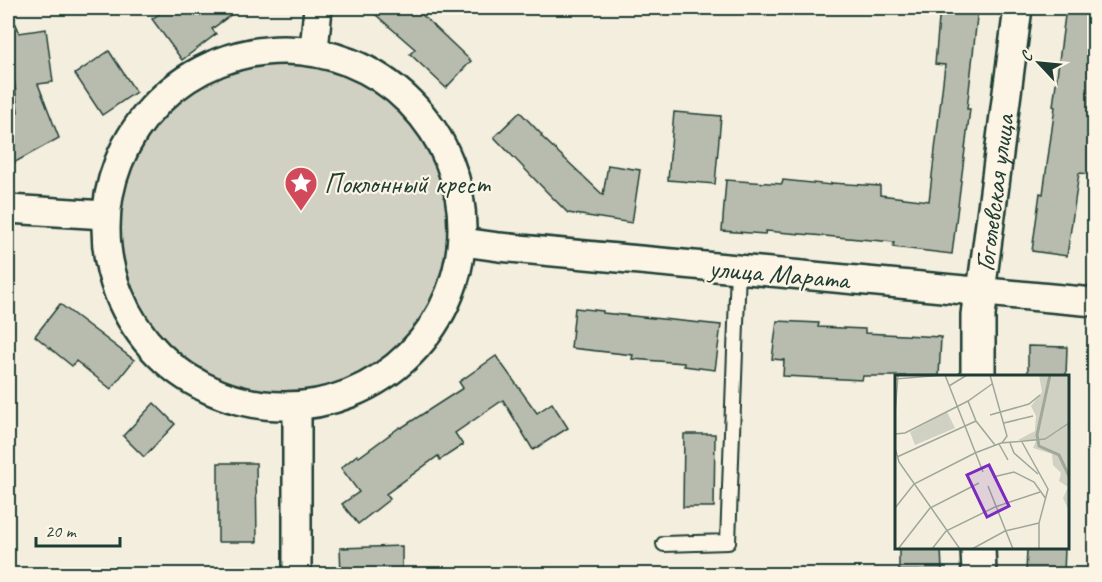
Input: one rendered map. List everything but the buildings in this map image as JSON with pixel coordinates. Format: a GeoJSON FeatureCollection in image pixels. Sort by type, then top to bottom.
{"type":"FeatureCollection","features":[{"type":"Feature","properties":{"kind":"street"},"geometry":{"type":"LineString","coordinates":[[314,50],[318,8]]}},
{"type":"Feature","properties":{"kind":"street","name":"Гоголевская улица"},"geometry":{"type":"LineString","coordinates":[[978,375],[978,315],[1018,8]]}},
{"type":"Feature","properties":{"kind":"street"},"geometry":{"type":"LineString","coordinates":[[254,50],[314,50],[364,66],[408,97],[441,139],[460,189],[463,242],[452,292],[427,336],[391,372],[347,396],[297,407],[236,401],[181,375],[137,332],[111,276],[105,215],[118,157],[151,107],[179,84],[198,70],[254,50]]}},
{"type":"Feature","properties":{"kind":"street"},"geometry":{"type":"LineString","coordinates":[[8,209],[105,215]]}},
{"type":"Feature","properties":{"kind":"street","name":"улица Марата"},"geometry":{"type":"LineString","coordinates":[[463,242],[1095,302]]}},
{"type":"Feature","properties":{"kind":"street"},"geometry":{"type":"LineString","coordinates":[[297,407],[297,574]]}},
{"type":"Feature","properties":{"kind":"street"},"geometry":{"type":"LineString","coordinates":[[978,549],[979,574]]}},
{"type":"Feature","properties":{"kind":"lane"},"geometry":{"type":"LineString","coordinates":[[664,544],[728,542],[738,269]]}},
{"type":"Feature","properties":{"kind":"shaded area"},"geometry":{"type":"Polygon","coordinates":[[[267,50],[301,50],[336,57],[368,71],[397,90],[422,115],[441,144],[455,176],[462,211],[459,263],[449,296],[422,341],[397,366],[368,385],[336,399],[301,406],[267,406],[232,399],[200,385],[171,366],[146,341],[127,312],[113,280],[106,245],[106,211],[113,176],[127,144],[146,115],[171,90],[200,71],[232,57],[267,50]]]}},
{"type":"Feature","properties":{"kind":"place","name":"Поклонный крест"},"geometry":{"type":"Point","coordinates":[301,212]}}]}
